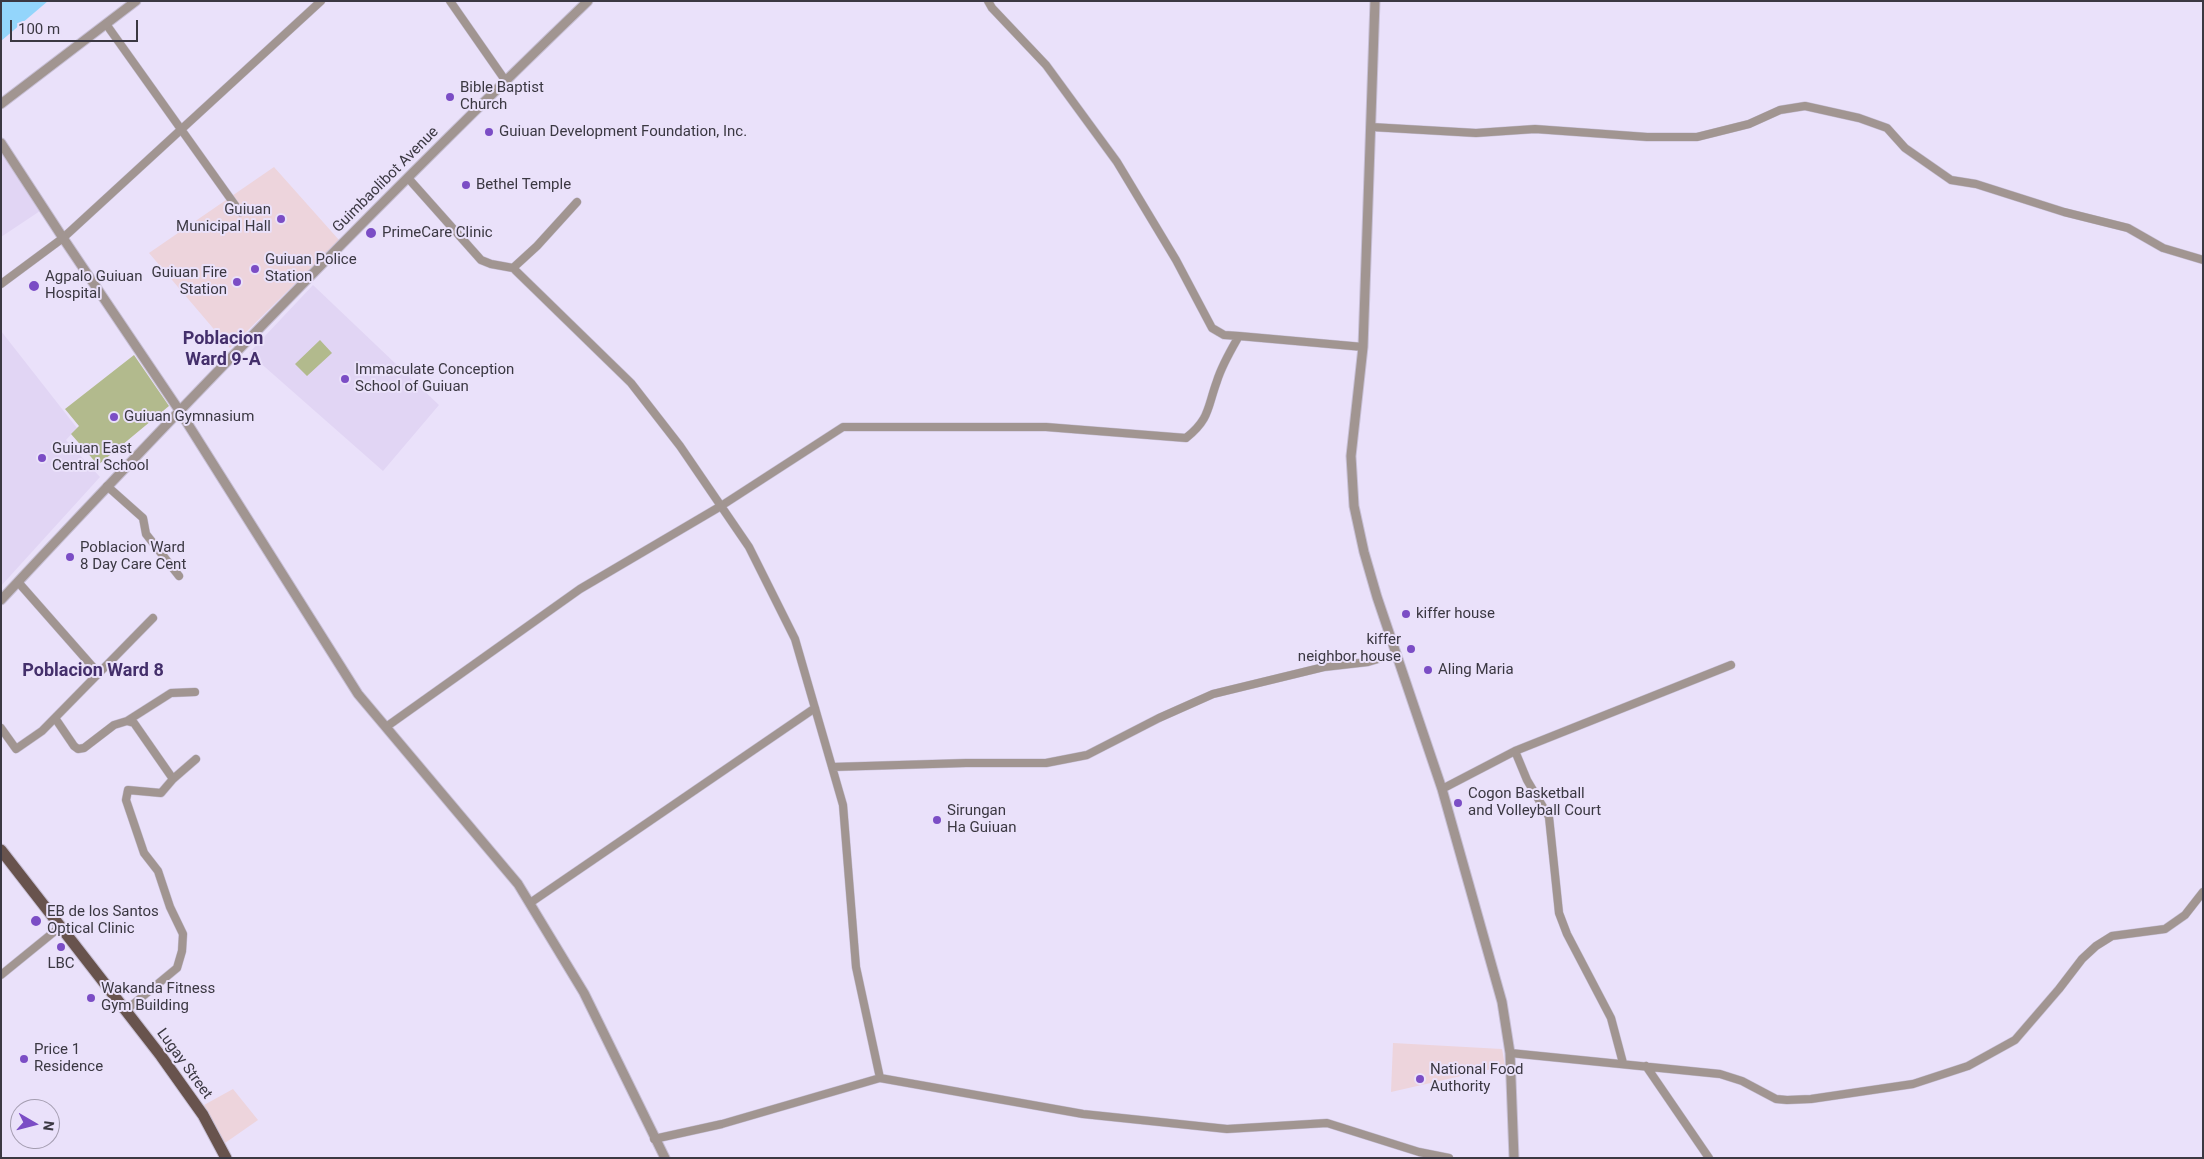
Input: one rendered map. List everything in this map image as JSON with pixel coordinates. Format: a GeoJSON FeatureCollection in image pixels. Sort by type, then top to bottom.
{"type":"FeatureCollection","features":[{"type":"Feature","properties":{"kind":"main road","name":"Lugay Street"},"geometry":{"type":"LineString","coordinates":[[1,850],[203,1115],[226,1158]]}},
{"type":"Feature","properties":{"kind":"street"},"geometry":{"type":"LineString","coordinates":[[1,104],[136,1]]}},
{"type":"Feature","properties":{"kind":"street"},"geometry":{"type":"LineString","coordinates":[[1,284],[62,238],[321,1]]}},
{"type":"Feature","properties":{"kind":"street"},"geometry":{"type":"LineString","coordinates":[[450,1],[505,80]]}},
{"type":"Feature","properties":{"kind":"street","name":"Guimbaolibot Avenue"},"geometry":{"type":"LineString","coordinates":[[1,600],[179,410],[505,80],[588,1]]}},
{"type":"Feature","properties":{"kind":"street"},"geometry":{"type":"LineString","coordinates":[[988,1],[992,8],[1046,64],[1117,162],[1176,260],[1212,328],[1224,335],[1362,347]]}},
{"type":"Feature","properties":{"kind":"street"},"geometry":{"type":"LineString","coordinates":[[1375,1],[1362,347],[1351,456],[1354,506],[1364,552],[1395,654],[1442,788],[1502,1002],[1510,1053],[1514,1158]]}},
{"type":"Feature","properties":{"kind":"street"},"geometry":{"type":"LineString","coordinates":[[106,24],[182,128],[240,212]]}},
{"type":"Feature","properties":{"kind":"street"},"geometry":{"type":"LineString","coordinates":[[1371,127],[1476,132],[1535,129],[1647,137],[1698,137],[1749,124],[1780,110],[1805,106],[1859,118],[1887,128],[1905,148],[1951,180],[1976,184],[2064,212],[2128,228],[2163,248],[2203,260]]}},
{"type":"Feature","properties":{"kind":"street"},"geometry":{"type":"LineString","coordinates":[[1,143],[62,238],[179,410],[358,694],[518,884],[584,992],[639,1104],[654,1139],[665,1158]]}},
{"type":"Feature","properties":{"kind":"street"},"geometry":{"type":"LineString","coordinates":[[408,178],[481,260],[513,268],[631,383],[680,446],[749,547],[795,640],[843,805],[856,967],[880,1078]]}},
{"type":"Feature","properties":{"kind":"street"},"geometry":{"type":"LineString","coordinates":[[513,268],[537,246],[577,202]]}},
{"type":"Feature","properties":{"kind":"street"},"geometry":{"type":"LineString","coordinates":[[1224,335],[1230,350]]}},
{"type":"Feature","properties":{"kind":"street"},"geometry":{"type":"LineString","coordinates":[[386,728],[580,589],[721,506],[843,427],[1046,427],[1186,438],[1199,428],[1207,415],[1217,380],[1230,350],[1239,336]]}},
{"type":"Feature","properties":{"kind":"street"},"geometry":{"type":"LineString","coordinates":[[108,486],[143,518],[146,534],[179,576]]}},
{"type":"Feature","properties":{"kind":"street"},"geometry":{"type":"LineString","coordinates":[[18,582],[99,674]]}},
{"type":"Feature","properties":{"kind":"street"},"geometry":{"type":"LineString","coordinates":[[1,728],[16,749],[42,731],[153,618]]}},
{"type":"Feature","properties":{"kind":"street"},"geometry":{"type":"LineString","coordinates":[[832,767],[1046,763],[1087,755],[1159,718],[1212,694],[1324,667],[1368,662],[1395,654]]}},
{"type":"Feature","properties":{"kind":"street"},"geometry":{"type":"LineString","coordinates":[[1442,788],[1515,751],[1731,664]]}},
{"type":"Feature","properties":{"kind":"street"},"geometry":{"type":"LineString","coordinates":[[55,718],[74,746],[78,749],[84,748],[114,725],[127,721],[172,693],[195,692]]}},
{"type":"Feature","properties":{"kind":"street"},"geometry":{"type":"LineString","coordinates":[[530,903],[815,708]]}},
{"type":"Feature","properties":{"kind":"street"},"geometry":{"type":"LineString","coordinates":[[127,721],[134,723],[173,779]]}},
{"type":"Feature","properties":{"kind":"street"},"geometry":{"type":"LineString","coordinates":[[1515,751],[1527,780],[1549,817],[1559,913],[1566,934],[1611,1018],[1624,1063]]}},
{"type":"Feature","properties":{"kind":"street"},"geometry":{"type":"LineString","coordinates":[[125,1011],[177,968],[182,951],[183,934],[170,907],[158,871],[144,853],[126,800],[128,790],[161,793],[173,779],[196,759]]}},
{"type":"Feature","properties":{"kind":"street"},"geometry":{"type":"LineString","coordinates":[[1510,1053],[1720,1074],[1742,1081],[1776,1099],[1787,1100],[1811,1099],[1913,1084],[1968,1066],[2015,1040],[2082,959],[2096,946],[2112,936],[2165,929],[2185,915],[2203,892]]}},
{"type":"Feature","properties":{"kind":"street"},"geometry":{"type":"LineString","coordinates":[[1,975],[60,927]]}},
{"type":"Feature","properties":{"kind":"street"},"geometry":{"type":"LineString","coordinates":[[1646,1066],[1709,1158]]}},
{"type":"Feature","properties":{"kind":"street"},"geometry":{"type":"LineString","coordinates":[[654,1139],[722,1124],[880,1078],[1083,1114],[1227,1129],[1327,1123],[1419,1152],[1449,1158]]}},
{"type":"Feature","properties":{"kind":"shaded area"},"geometry":{"type":"Polygon","coordinates":[[[1,152],[40,211],[1,237],[1,152]]]}},
{"type":"Feature","properties":{"kind":"shaded area"},"geometry":{"type":"Polygon","coordinates":[[[274,167],[339,240],[230,348],[149,253],[274,167]]]}},
{"type":"Feature","properties":{"kind":"shaded area","name":"Immaculate Conception School of Guiuan"},"geometry":{"type":"Polygon","coordinates":[[[313,285],[439,405],[383,471],[249,353],[313,285]]]}},
{"type":"Feature","properties":{"kind":"shaded area","name":"Guiuan East Central School"},"geometry":{"type":"Polygon","coordinates":[[[1,331],[77,428],[66,440],[100,477],[1,586],[1,331]]]}},
{"type":"Feature","properties":{"kind":"shaded area","name":"National Food Authority"},"geometry":{"type":"Polygon","coordinates":[[[1393,1043],[1502,1049],[1505,1066],[1391,1092],[1393,1043]]]}},
{"type":"Feature","properties":{"kind":"shaded area"},"geometry":{"type":"Polygon","coordinates":[[[233,1089],[258,1120],[225,1143],[204,1105],[233,1089]]]}},
{"type":"Feature","properties":{"kind":"green space"},"geometry":{"type":"Polygon","coordinates":[[[320,340],[332,353],[307,376],[295,364],[320,340]]]}},
{"type":"Feature","properties":{"kind":"green space","name":"Guiuan Gymnasium"},"geometry":{"type":"Polygon","coordinates":[[[134,355],[169,406],[98,465],[71,434],[79,426],[65,409],[134,355]]]}},
{"type":"Feature","properties":{"kind":"water"},"geometry":{"type":"Polygon","coordinates":[[[1,1],[48,1],[1,41],[1,1]]]}},
{"type":"Feature","properties":{"kind":"place","name":"Bible Baptist Church"},"geometry":{"type":"Point","coordinates":[450,97]}},
{"type":"Feature","properties":{"kind":"place","name":"Guiuan Development Foundation, Inc."},"geometry":{"type":"Point","coordinates":[489,132]}},
{"type":"Feature","properties":{"kind":"place","name":"Bethel Temple"},"geometry":{"type":"Point","coordinates":[466,185]}},
{"type":"Feature","properties":{"kind":"place","name":"Guiuan Municipal Hall"},"geometry":{"type":"Point","coordinates":[281,219]}},
{"type":"Feature","properties":{"kind":"place","name":"PrimeCare Clinic"},"geometry":{"type":"Point","coordinates":[371,233]}},
{"type":"Feature","properties":{"kind":"place","name":"Guiuan Police Station"},"geometry":{"type":"Point","coordinates":[255,269]}},
{"type":"Feature","properties":{"kind":"place","name":"Guiuan Fire Station"},"geometry":{"type":"Point","coordinates":[237,282]}},
{"type":"Feature","properties":{"kind":"place","name":"Agpalo Guiuan Hospital"},"geometry":{"type":"Point","coordinates":[34,286]}},
{"type":"Feature","properties":{"kind":"place","name":"Immaculate Conception School of Guiuan"},"geometry":{"type":"Point","coordinates":[345,379]}},
{"type":"Feature","properties":{"kind":"place","name":"Guiuan Gymnasium"},"geometry":{"type":"Point","coordinates":[114,417]}},
{"type":"Feature","properties":{"kind":"place","name":"Guiuan East Central School"},"geometry":{"type":"Point","coordinates":[42,458]}},
{"type":"Feature","properties":{"kind":"place","name":"Poblacion Ward 8 Day Care Cent"},"geometry":{"type":"Point","coordinates":[70,557]}},
{"type":"Feature","properties":{"kind":"place","name":"kiffer house"},"geometry":{"type":"Point","coordinates":[1406,614]}},
{"type":"Feature","properties":{"kind":"place","name":"kiffer neighbor house"},"geometry":{"type":"Point","coordinates":[1411,649]}},
{"type":"Feature","properties":{"kind":"place","name":"Aling Maria"},"geometry":{"type":"Point","coordinates":[1428,670]}},
{"type":"Feature","properties":{"kind":"place","name":"Cogon Basketball and Volleyball Court"},"geometry":{"type":"Point","coordinates":[1458,803]}},
{"type":"Feature","properties":{"kind":"place","name":"Sirungan Ha Guiuan"},"geometry":{"type":"Point","coordinates":[937,820]}},
{"type":"Feature","properties":{"kind":"place","name":"EB de los Santos Optical Clinic"},"geometry":{"type":"Point","coordinates":[36,921]}},
{"type":"Feature","properties":{"kind":"place","name":"LBC"},"geometry":{"type":"Point","coordinates":[61,947]}},
{"type":"Feature","properties":{"kind":"place","name":"Wakanda Fitness Gym Building"},"geometry":{"type":"Point","coordinates":[91,998]}},
{"type":"Feature","properties":{"kind":"place","name":"Price 1 Residence"},"geometry":{"type":"Point","coordinates":[24,1059]}},
{"type":"Feature","properties":{"kind":"place","name":"National Food Authority"},"geometry":{"type":"Point","coordinates":[1420,1079]}},
{"type":"Feature","properties":{"kind":"district","name":"Poblacion Ward 9-A"},"geometry":{"type":"Point","coordinates":[223,349]}},
{"type":"Feature","properties":{"kind":"district","name":"Poblacion Ward 8"},"geometry":{"type":"Point","coordinates":[93,671]}}]}
